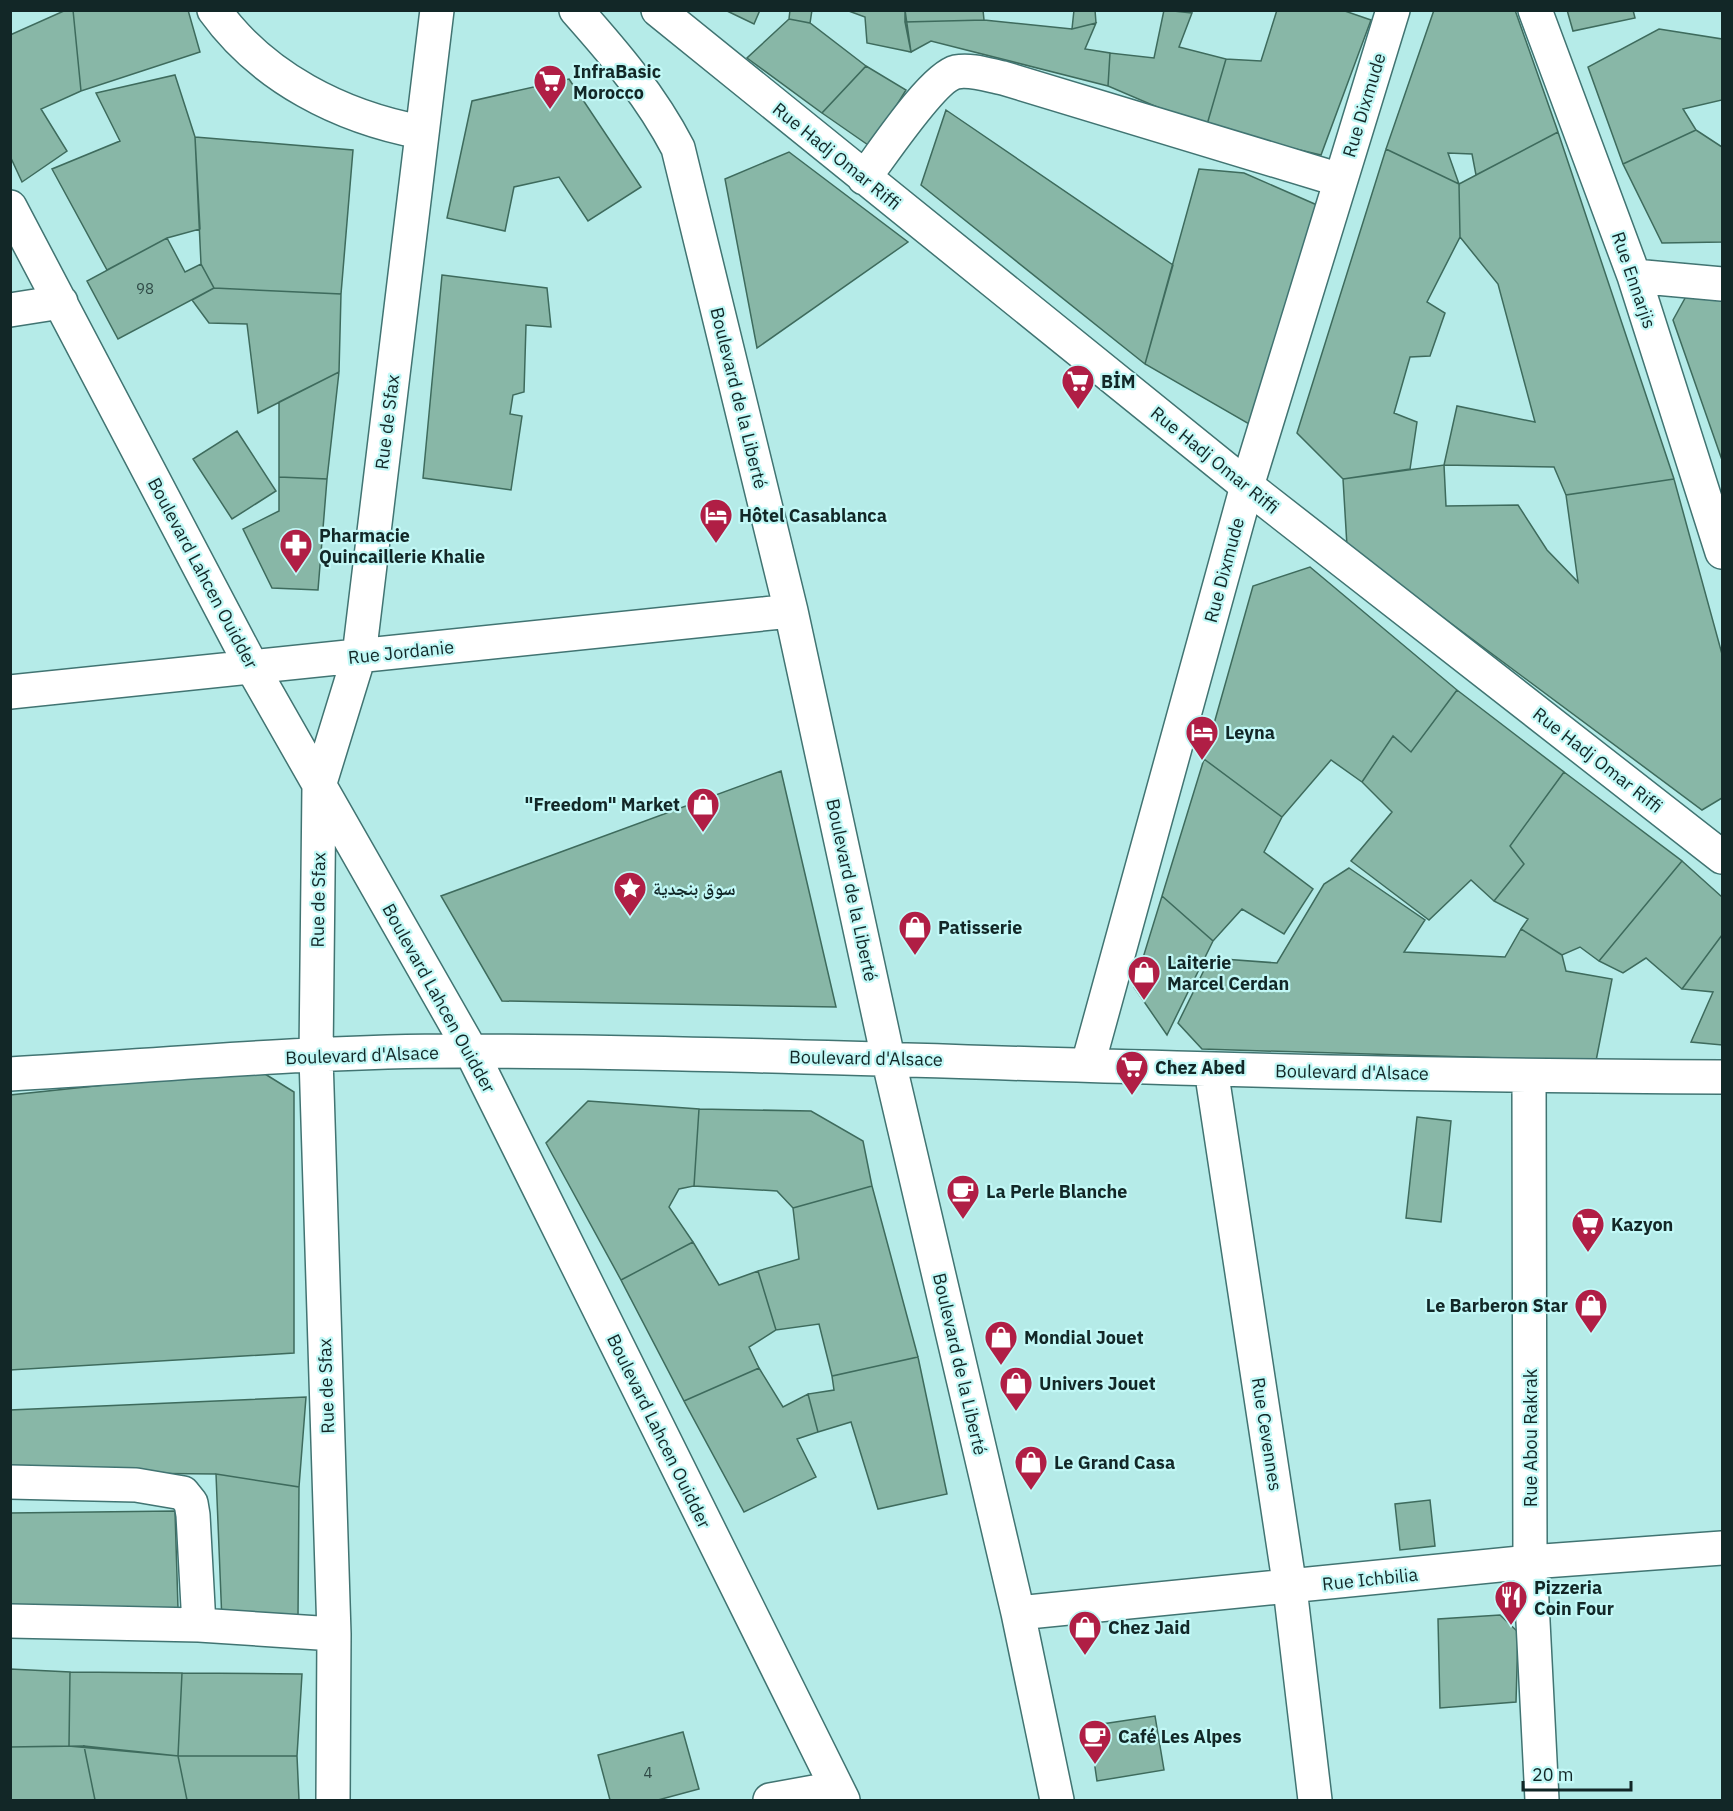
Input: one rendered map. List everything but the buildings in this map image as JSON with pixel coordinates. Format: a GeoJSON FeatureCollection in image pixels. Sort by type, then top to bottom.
{"type":"FeatureCollection","features":[{"type":"Feature","properties":{"kind":"street"},"geometry":{"type":"LineString","coordinates":[[214,10],[241,42],[267,64],[324,102],[388,126],[421,132]]}},
{"type":"Feature","properties":{"kind":"street","name":"Rue de Sfax"},"geometry":{"type":"LineString","coordinates":[[333,1800],[334,1634],[316,1056],[319,786],[359,656],[437,10]]}},
{"type":"Feature","properties":{"kind":"street","name":"Boulevard de la Liberté"},"geometry":{"type":"LineString","coordinates":[[576,10],[636,80],[660,114],[678,148],[791,611],[888,1058],[1018,1613],[1058,1800]]}},
{"type":"Feature","properties":{"kind":"street","name":"Rue Hadj Omar Riffi"},"geometry":{"type":"LineString","coordinates":[[658,10],[1247,486],[1722,857]]}},
{"type":"Feature","properties":{"kind":"street","name":"Rue Dixmude"},"geometry":{"type":"LineString","coordinates":[[1088,1064],[1247,486],[1394,10]]}},
{"type":"Feature","properties":{"kind":"street","name":"Rue Ennarjis"},"geometry":{"type":"LineString","coordinates":[[1535,10],[1634,276],[1722,552]]}},
{"type":"Feature","properties":{"kind":"street"},"geometry":{"type":"LineString","coordinates":[[864,178],[930,91],[953,73],[963,71],[1003,78],[1340,180]]}},
{"type":"Feature","properties":{"kind":"street","name":"Boulevard Lahcen Ouidder"},"geometry":{"type":"LineString","coordinates":[[10,207],[252,667],[471,1051],[839,1794]]}},
{"type":"Feature","properties":{"kind":"street"},"geometry":{"type":"LineString","coordinates":[[1634,276],[1722,284]]}},
{"type":"Feature","properties":{"kind":"street"},"geometry":{"type":"LineString","coordinates":[[10,310],[62,302]]}},
{"type":"Feature","properties":{"kind":"street","name":"Rue Jordanie"},"geometry":{"type":"LineString","coordinates":[[10,692],[791,611]]}},
{"type":"Feature","properties":{"kind":"street","name":"Boulevard d'Alsace"},"geometry":{"type":"LineString","coordinates":[[10,1074],[316,1056],[471,1051],[888,1058],[1210,1069],[1529,1076],[1722,1077]]}},
{"type":"Feature","properties":{"kind":"street","name":"Rue Cevennes"},"geometry":{"type":"LineString","coordinates":[[1210,1069],[1290,1588],[1315,1800]]}},
{"type":"Feature","properties":{"kind":"street","name":"Rue Abou Rakrak"},"geometry":{"type":"LineString","coordinates":[[1529,1076],[1530,1562],[1542,1800]]}},
{"type":"Feature","properties":{"kind":"street"},"geometry":{"type":"LineString","coordinates":[[10,1482],[136,1485],[159,1487],[183,1494],[191,1503],[193,1515],[199,1625]]}},
{"type":"Feature","properties":{"kind":"street","name":"Rue Ichbilia"},"geometry":{"type":"LineString","coordinates":[[1018,1613],[1290,1588],[1530,1562],[1722,1548]]}},
{"type":"Feature","properties":{"kind":"street"},"geometry":{"type":"LineString","coordinates":[[10,1621],[199,1625],[334,1634]]}},
{"type":"Feature","properties":{"kind":"street"},"geometry":{"type":"LineString","coordinates":[[770,1800],[839,1794]]}},
{"type":"Feature","properties":{"kind":"place","name":"InfraBasic Morocco"},"geometry":{"type":"Point","coordinates":[550,110]}},
{"type":"Feature","properties":{"kind":"place","name":"BİM"},"geometry":{"type":"Point","coordinates":[1078,410]}},
{"type":"Feature","properties":{"kind":"place","name":"Hôtel Casablanca"},"geometry":{"type":"Point","coordinates":[716,544]}},
{"type":"Feature","properties":{"kind":"place","name":"Pharmacie Quincaillerie Khalie"},"geometry":{"type":"Point","coordinates":[296,574]}},
{"type":"Feature","properties":{"kind":"place","name":"Leyna"},"geometry":{"type":"Point","coordinates":[1202,761]}},
{"type":"Feature","properties":{"kind":"place","name":"\"Freedom\" Market"},"geometry":{"type":"Point","coordinates":[703,833]}},
{"type":"Feature","properties":{"kind":"place","name":"سوق بنجدية"},"geometry":{"type":"Point","coordinates":[630,917]}},
{"type":"Feature","properties":{"kind":"place","name":"Patisserie"},"geometry":{"type":"Point","coordinates":[915,956]}},
{"type":"Feature","properties":{"kind":"place","name":"Laiterie Marcel Cerdan"},"geometry":{"type":"Point","coordinates":[1144,1001]}},
{"type":"Feature","properties":{"kind":"place","name":"Chez Abed"},"geometry":{"type":"Point","coordinates":[1132,1096]}},
{"type":"Feature","properties":{"kind":"place","name":"La Perle Blanche"},"geometry":{"type":"Point","coordinates":[963,1220]}},
{"type":"Feature","properties":{"kind":"place","name":"Kazyon"},"geometry":{"type":"Point","coordinates":[1588,1253]}},
{"type":"Feature","properties":{"kind":"place","name":"Le Barberon Star"},"geometry":{"type":"Point","coordinates":[1591,1334]}},
{"type":"Feature","properties":{"kind":"place","name":"Mondial Jouet"},"geometry":{"type":"Point","coordinates":[1001,1366]}},
{"type":"Feature","properties":{"kind":"place","name":"Univers Jouet"},"geometry":{"type":"Point","coordinates":[1016,1412]}},
{"type":"Feature","properties":{"kind":"place","name":"Le Grand Casa"},"geometry":{"type":"Point","coordinates":[1031,1491]}},
{"type":"Feature","properties":{"kind":"place","name":"Pizzeria Coin Four"},"geometry":{"type":"Point","coordinates":[1511,1626]}},
{"type":"Feature","properties":{"kind":"place","name":"Chez Jaid"},"geometry":{"type":"Point","coordinates":[1085,1656]}},
{"type":"Feature","properties":{"kind":"place","name":"Café Les Alpes"},"geometry":{"type":"Point","coordinates":[1095,1765]}}]}
